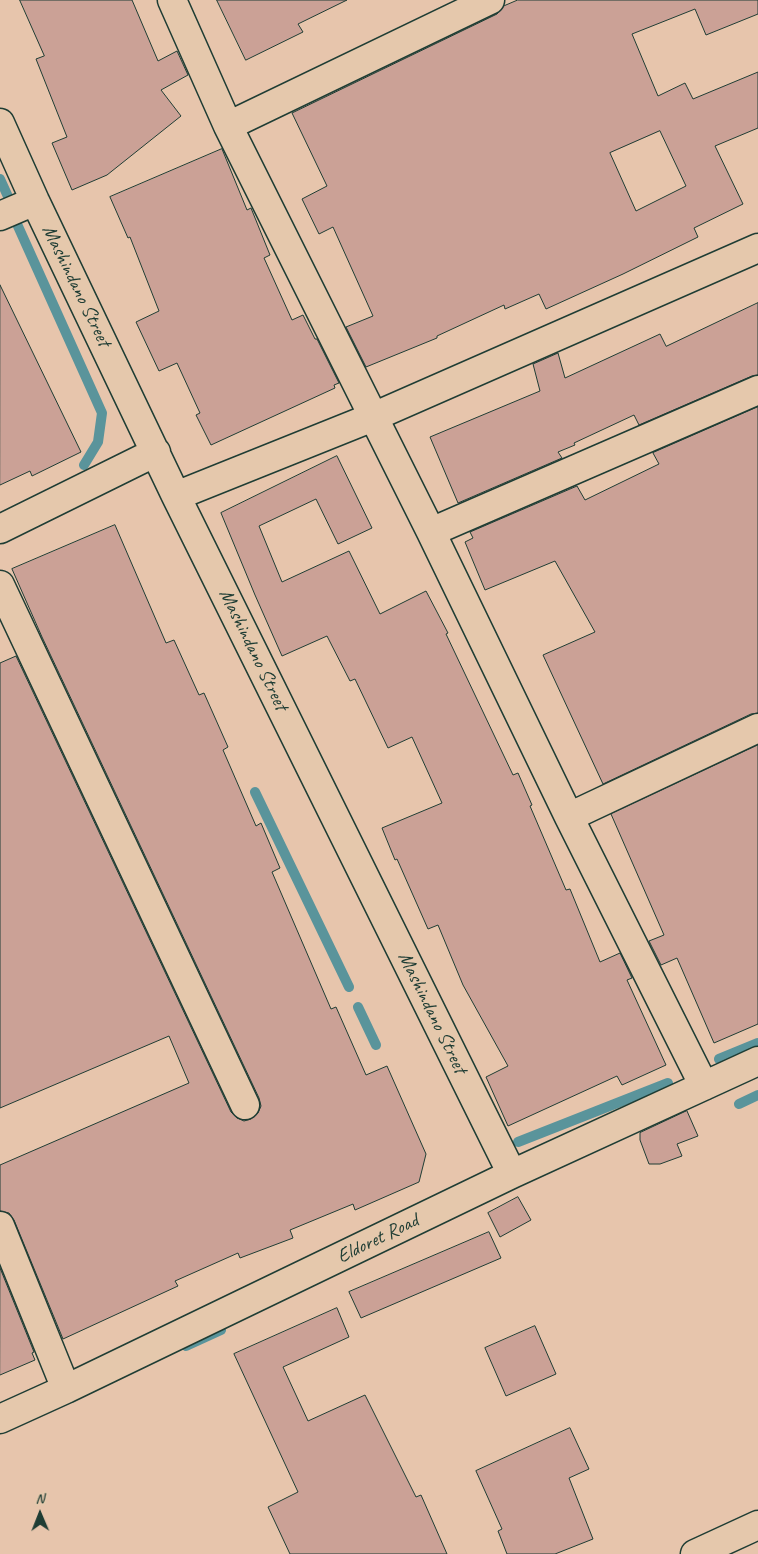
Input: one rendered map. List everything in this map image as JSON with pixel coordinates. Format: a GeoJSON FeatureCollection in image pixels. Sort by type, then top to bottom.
{"type":"FeatureCollection","features":[{"type":"Feature","properties":{"kind":"street"},"geometry":{"type":"LineString","coordinates":[[172,0],[228,126],[431,532],[704,1086]]}},
{"type":"Feature","properties":{"kind":"street"},"geometry":{"type":"LineString","coordinates":[[228,126],[490,0]]}},
{"type":"Feature","properties":{"kind":"street","name":"Mashindano Street"},"geometry":{"type":"LineString","coordinates":[[0,124],[176,496],[512,1174]]}},
{"type":"Feature","properties":{"kind":"street"},"geometry":{"type":"LineString","coordinates":[[0,216],[35,201]]}},
{"type":"Feature","properties":{"kind":"street"},"geometry":{"type":"LineString","coordinates":[[176,496],[373,417],[758,248]]}},
{"type":"Feature","properties":{"kind":"street"},"geometry":{"type":"LineString","coordinates":[[431,532],[758,390]]}},
{"type":"Feature","properties":{"kind":"street"},"geometry":{"type":"LineString","coordinates":[[0,529],[156,452]]}},
{"type":"Feature","properties":{"kind":"street"},"geometry":{"type":"LineString","coordinates":[[0,585],[245,1105]]}},
{"type":"Feature","properties":{"kind":"street"},"geometry":{"type":"LineString","coordinates":[[570,817],[758,728]]}},
{"type":"Feature","properties":{"kind":"street","name":"Eldoret Road"},"geometry":{"type":"LineString","coordinates":[[0,1419],[66,1390],[512,1174],[758,1061]]}},
{"type":"Feature","properties":{"kind":"street"},"geometry":{"type":"LineString","coordinates":[[1,1230],[66,1390]]}},
{"type":"Feature","properties":{"kind":"street"},"geometry":{"type":"LineString","coordinates":[[695,1554],[758,1525]]}},
{"type":"Feature","properties":{"kind":"building"},"geometry":{"type":"Polygon","coordinates":[[[20,0],[132,0],[158,61],[177,51],[188,75],[161,90],[181,116],[107,175],[72,190],[52,143],[67,137],[36,59],[44,56],[20,0]]]}},
{"type":"Feature","properties":{"kind":"building"},"geometry":{"type":"Polygon","coordinates":[[[217,0],[347,0],[298,24],[303,32],[246,60],[217,0]]]}},
{"type":"Feature","properties":{"kind":"building"},"geometry":{"type":"Polygon","coordinates":[[[518,0],[758,0],[758,14],[706,35],[695,9],[632,34],[658,96],[685,83],[693,99],[758,72],[758,128],[715,146],[743,204],[694,228],[698,237],[546,309],[539,294],[505,309],[504,305],[437,336],[437,338],[366,367],[346,327],[373,316],[333,227],[319,234],[302,199],[327,186],[292,113],[497,14],[504,6],[518,0]],[[660,131],[610,153],[636,211],[686,186],[660,131]]]}},
{"type":"Feature","properties":{"kind":"building"},"geometry":{"type":"Polygon","coordinates":[[[222,149],[247,210],[251,208],[270,255],[264,258],[292,320],[303,315],[339,383],[334,385],[335,388],[211,445],[196,415],[200,413],[177,363],[159,371],[136,322],[159,311],[130,237],[128,238],[110,197],[222,149]]]}},
{"type":"Feature","properties":{"kind":"building"},"geometry":{"type":"Polygon","coordinates":[[[0,285],[81,452],[32,476],[30,471],[0,485],[0,285]]]}},
{"type":"Feature","properties":{"kind":"building"},"geometry":{"type":"Polygon","coordinates":[[[758,303],[758,375],[639,425],[634,415],[558,452],[562,458],[458,503],[430,437],[540,391],[533,364],[558,353],[565,378],[660,334],[666,346],[758,303]]]}},
{"type":"Feature","properties":{"kind":"building"},"geometry":{"type":"Polygon","coordinates":[[[758,407],[758,713],[751,714],[603,784],[543,655],[595,632],[555,561],[485,590],[465,542],[473,538],[470,532],[577,486],[585,500],[659,464],[653,453],[758,407]]]}},
{"type":"Feature","properties":{"kind":"building"},"geometry":{"type":"Polygon","coordinates":[[[337,456],[372,528],[338,544],[316,499],[259,526],[282,582],[349,551],[380,614],[426,591],[448,633],[446,634],[513,775],[518,773],[566,890],[570,889],[600,962],[620,953],[632,978],[627,980],[666,1065],[622,1085],[617,1076],[508,1126],[486,1077],[508,1066],[463,985],[438,925],[428,929],[382,828],[442,803],[412,737],[388,748],[355,679],[350,681],[327,636],[282,656],[221,513],[337,456]]]}},
{"type":"Feature","properties":{"kind":"building"},"geometry":{"type":"Polygon","coordinates":[[[115,525],[166,643],[174,640],[199,695],[204,693],[228,747],[223,750],[256,826],[261,823],[280,868],[272,872],[331,1009],[336,1007],[366,1075],[387,1066],[426,1154],[419,1182],[355,1210],[353,1204],[290,1230],[293,1238],[240,1258],[238,1253],[175,1281],[178,1286],[63,1339],[14,1220],[9,1213],[0,1211],[0,1165],[189,1083],[169,1036],[0,1108],[0,663],[16,656],[231,1112],[237,1118],[244,1121],[251,1119],[258,1113],[261,1106],[259,1098],[42,637],[12,569],[115,525]]]}},
{"type":"Feature","properties":{"kind":"building"},"geometry":{"type":"Polygon","coordinates":[[[758,745],[758,1024],[714,1043],[677,958],[661,965],[649,941],[664,935],[611,814],[758,745]]]}},
{"type":"Feature","properties":{"kind":"building"},"geometry":{"type":"Polygon","coordinates":[[[687,1111],[698,1136],[677,1144],[682,1156],[660,1164],[649,1164],[640,1140],[640,1133],[687,1111]]]}},
{"type":"Feature","properties":{"kind":"building"},"geometry":{"type":"Polygon","coordinates":[[[518,1197],[531,1220],[500,1237],[488,1213],[518,1197]]]}},
{"type":"Feature","properties":{"kind":"building"},"geometry":{"type":"Polygon","coordinates":[[[489,1232],[501,1258],[361,1318],[349,1292],[489,1232]]]}},
{"type":"Feature","properties":{"kind":"building"},"geometry":{"type":"Polygon","coordinates":[[[0,1268],[34,1352],[32,1353],[35,1360],[0,1375],[0,1268]]]}},
{"type":"Feature","properties":{"kind":"building"},"geometry":{"type":"Polygon","coordinates":[[[337,1308],[349,1337],[283,1367],[308,1421],[365,1395],[416,1497],[421,1495],[447,1554],[290,1554],[268,1507],[298,1492],[234,1354],[337,1308]]]}},
{"type":"Feature","properties":{"kind":"building"},"geometry":{"type":"Polygon","coordinates":[[[535,1326],[556,1374],[506,1396],[485,1348],[535,1326]]]}},
{"type":"Feature","properties":{"kind":"building"},"geometry":{"type":"Polygon","coordinates":[[[570,1428],[589,1469],[569,1478],[593,1539],[555,1554],[507,1554],[498,1531],[502,1529],[476,1471],[570,1428]]]}},
{"type":"Feature","properties":{"kind":"waterway"},"geometry":{"type":"LineString","coordinates":[[0,179],[10,201]]}},
{"type":"Feature","properties":{"kind":"waterway"},"geometry":{"type":"LineString","coordinates":[[17,224],[102,413],[98,442],[84,465]]}},
{"type":"Feature","properties":{"kind":"waterway"},"geometry":{"type":"LineString","coordinates":[[255,792],[349,987]]}},
{"type":"Feature","properties":{"kind":"waterway"},"geometry":{"type":"LineString","coordinates":[[358,1007],[376,1045]]}},
{"type":"Feature","properties":{"kind":"waterway"},"geometry":{"type":"LineString","coordinates":[[719,1059],[758,1043]]}},
{"type":"Feature","properties":{"kind":"waterway"},"geometry":{"type":"LineString","coordinates":[[518,1142],[668,1083]]}},
{"type":"Feature","properties":{"kind":"waterway"},"geometry":{"type":"LineString","coordinates":[[739,1104],[758,1095]]}},
{"type":"Feature","properties":{"kind":"waterway"},"geometry":{"type":"LineString","coordinates":[[186,1346],[221,1330]]}}]}
